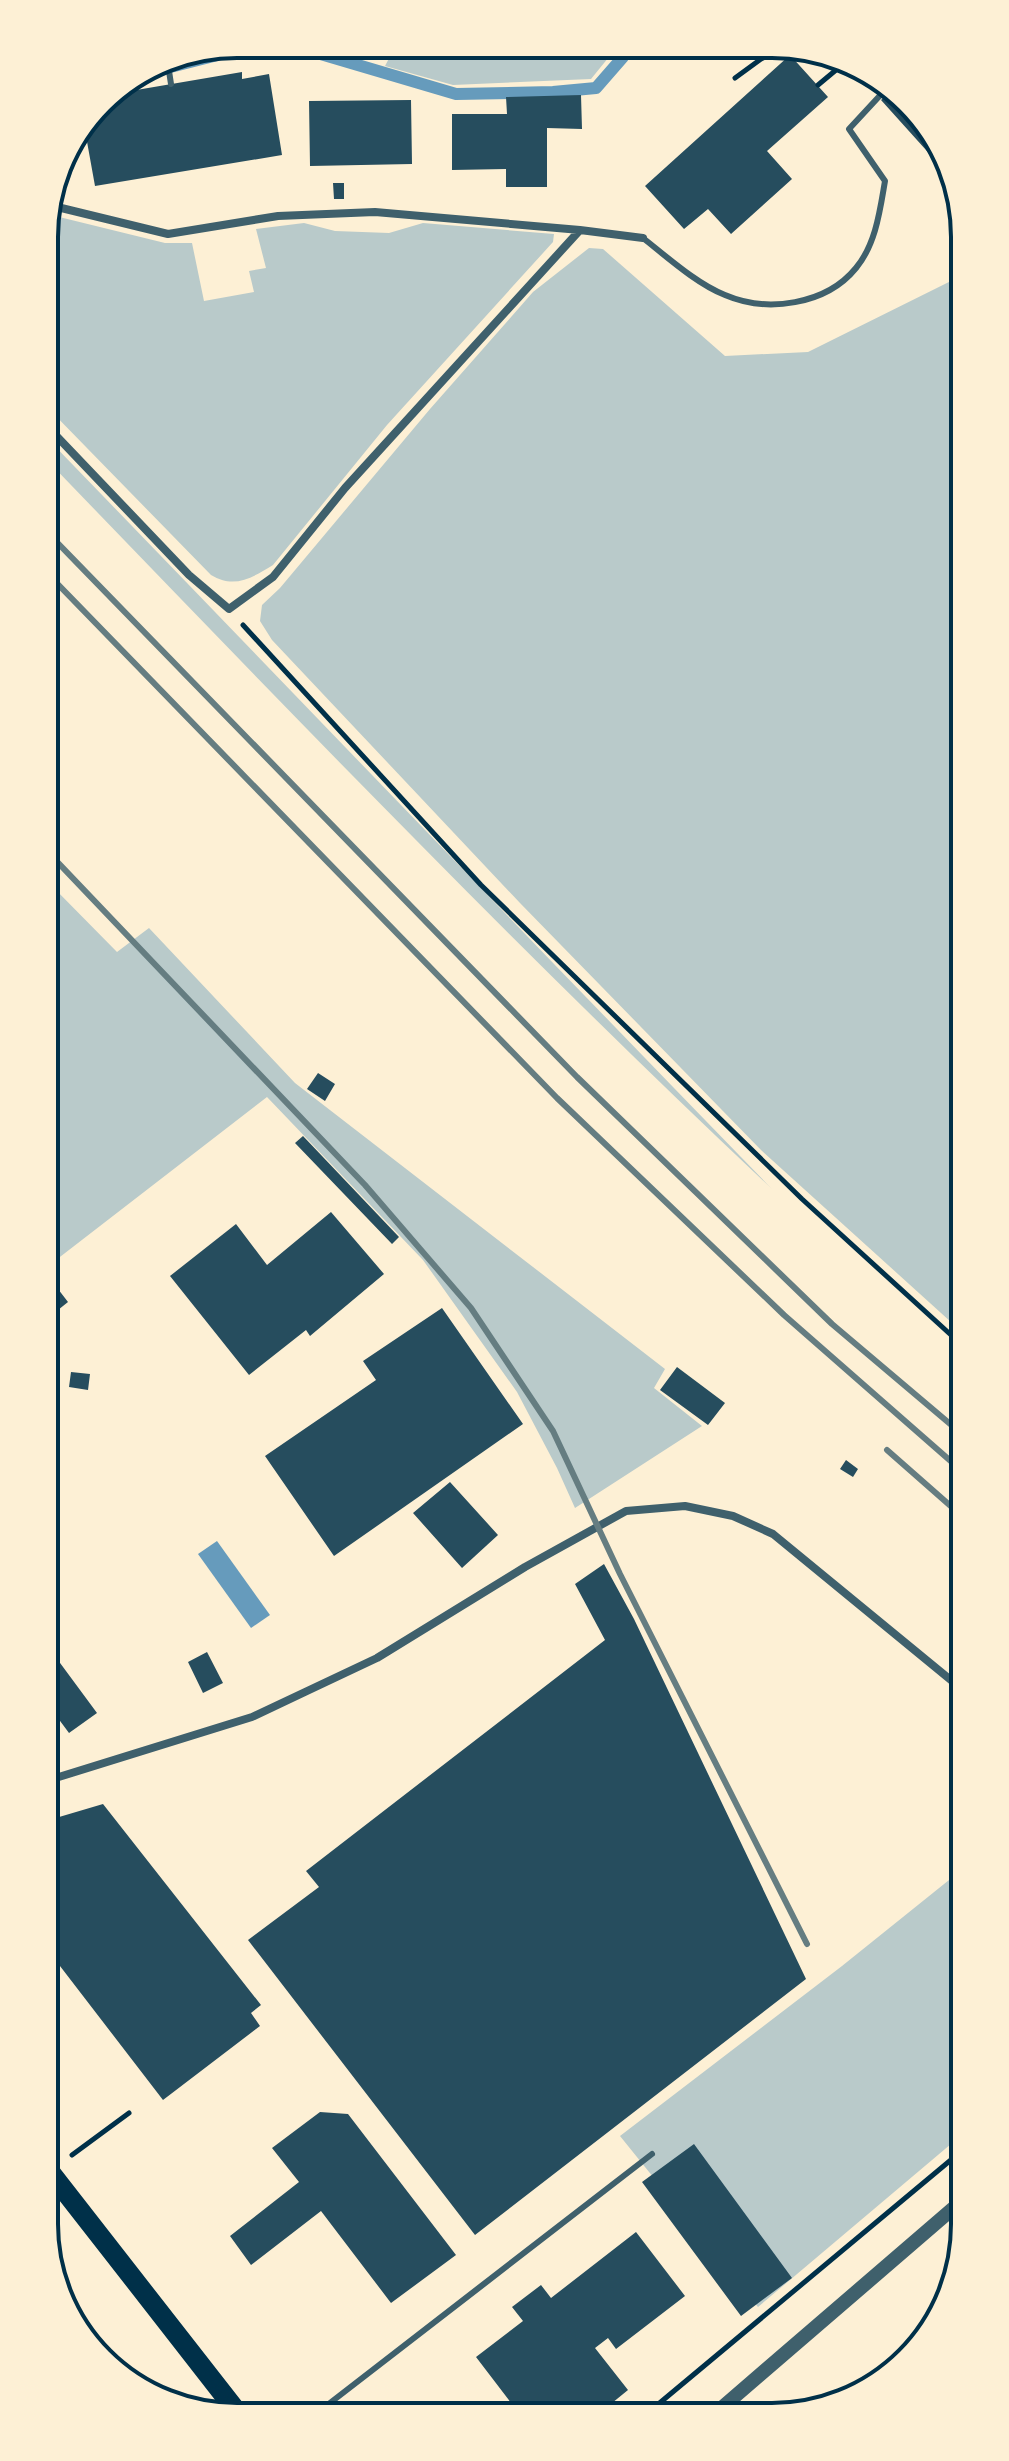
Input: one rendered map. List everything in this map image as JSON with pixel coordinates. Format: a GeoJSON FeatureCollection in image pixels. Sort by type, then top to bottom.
{"type":"FeatureCollection","features":[{"type":"Feature","properties":{"kind":"main road"},"geometry":{"type":"LineString","coordinates":[[58,2171],[231,2403]]}},
{"type":"Feature","properties":{"kind":"street"},"geometry":{"type":"LineString","coordinates":[[61,208],[168,234],[278,216],[375,212],[643,238]]}},
{"type":"Feature","properties":{"kind":"street"},"geometry":{"type":"LineString","coordinates":[[58,438],[189,575],[229,609],[273,577],[345,488],[580,230]]}},
{"type":"Feature","properties":{"kind":"street"},"geometry":{"type":"LineString","coordinates":[[58,1777],[252,1717],[377,1658],[525,1567],[626,1511],[685,1506],[733,1516],[773,1534],[951,1680]]}},
{"type":"Feature","properties":{"kind":"street"},"geometry":{"type":"LineString","coordinates":[[727,2403],[951,2210]]}},
{"type":"Feature","properties":{"kind":"lane"},"geometry":{"type":"LineString","coordinates":[[169,71],[171,84]]}},
{"type":"Feature","properties":{"kind":"lane"},"geometry":{"type":"LineString","coordinates":[[643,238],[681,268],[725,296],[777,306],[823,295],[856,268],[877,227],[885,181],[849,129],[881,95]]}},
{"type":"Feature","properties":{"kind":"lane"},"geometry":{"type":"LineString","coordinates":[[330,2403],[652,2154]]}},
{"type":"Feature","properties":{"kind":"path"},"geometry":{"type":"LineString","coordinates":[[735,78],[763,58]]}},
{"type":"Feature","properties":{"kind":"path"},"geometry":{"type":"LineString","coordinates":[[818,85],[836,70]]}},
{"type":"Feature","properties":{"kind":"path"},"geometry":{"type":"LineString","coordinates":[[229,609],[481,885],[802,1199],[951,1335]]}},
{"type":"Feature","properties":{"kind":"path"},"geometry":{"type":"LineString","coordinates":[[58,2166],[129,2113]]}},
{"type":"Feature","properties":{"kind":"path"},"geometry":{"type":"LineString","coordinates":[[660,2403],[951,2160]]}},
{"type":"Feature","properties":{"kind":"shaded area"},"geometry":{"type":"Polygon","coordinates":[[[389,58],[608,58],[591,79],[453,85],[385,66],[389,58]]]}},
{"type":"Feature","properties":{"kind":"shaded area"},"geometry":{"type":"Polygon","coordinates":[[[59,217],[165,243],[192,243],[204,301],[254,292],[249,271],[266,268],[256,229],[304,223],[335,231],[389,233],[423,223],[554,234],[553,242],[387,425],[273,565],[243,580],[227,581],[211,575],[58,418],[59,217]]]}},
{"type":"Feature","properties":{"kind":"shaded area"},"geometry":{"type":"Polygon","coordinates":[[[589,248],[603,249],[725,356],[808,352],[951,281],[951,1322],[761,1150],[520,903],[272,640],[260,621],[262,605],[280,588],[533,292],[589,248]]]}},
{"type":"Feature","properties":{"kind":"shaded area"},"geometry":{"type":"Polygon","coordinates":[[[58,449],[772,1189],[495,920],[58,472],[58,449]]]}},
{"type":"Feature","properties":{"kind":"shaded area"},"geometry":{"type":"Polygon","coordinates":[[[58,892],[117,952],[149,928],[295,1083],[665,1369],[654,1388],[702,1426],[575,1508],[517,1392],[423,1260],[267,1097],[58,1258],[58,892]]]}},
{"type":"Feature","properties":{"kind":"shaded area"},"geometry":{"type":"Polygon","coordinates":[[[951,1878],[951,2144],[758,2307],[620,2136],[951,1878]]]}},
{"type":"Feature","properties":{"kind":"water"},"geometry":{"type":"Polygon","coordinates":[[[217,1541],[270,1615],[251,1628],[198,1554],[217,1541]]]}},
{"type":"Feature","properties":{"kind":"building"},"geometry":{"type":"Polygon","coordinates":[[[785,59],[794,60],[828,97],[767,151],[792,179],[731,234],[708,209],[684,229],[645,186],[785,59]]]}},
{"type":"Feature","properties":{"kind":"building"},"geometry":{"type":"Polygon","coordinates":[[[242,72],[242,79],[269,74],[282,155],[95,186],[87,139],[102,119],[134,90],[242,72]]]}},
{"type":"Feature","properties":{"kind":"building"},"geometry":{"type":"Polygon","coordinates":[[[581,95],[582,129],[547,128],[547,187],[506,187],[506,169],[452,170],[452,114],[507,114],[506,97],[581,95]]]}},
{"type":"Feature","properties":{"kind":"building"},"geometry":{"type":"Polygon","coordinates":[[[884,97],[899,110],[931,156],[881,100],[884,97]]]}},
{"type":"Feature","properties":{"kind":"building"},"geometry":{"type":"Polygon","coordinates":[[[411,100],[412,164],[310,166],[309,101],[411,100]]]}},
{"type":"Feature","properties":{"kind":"building"},"geometry":{"type":"Polygon","coordinates":[[[333,183],[344,183],[344,199],[334,199],[333,183]]]}},
{"type":"Feature","properties":{"kind":"building"},"geometry":{"type":"Polygon","coordinates":[[[318,1073],[335,1084],[325,1101],[307,1089],[318,1073]]]}},
{"type":"Feature","properties":{"kind":"building"},"geometry":{"type":"Polygon","coordinates":[[[303,1136],[399,1237],[392,1244],[295,1143],[303,1136]]]}},
{"type":"Feature","properties":{"kind":"building"},"geometry":{"type":"Polygon","coordinates":[[[331,1212],[384,1274],[310,1336],[306,1330],[249,1375],[170,1276],[236,1224],[267,1265],[331,1212]]]}},
{"type":"Feature","properties":{"kind":"building"},"geometry":{"type":"Polygon","coordinates":[[[58,1289],[68,1302],[58,1310],[58,1289]]]}},
{"type":"Feature","properties":{"kind":"building"},"geometry":{"type":"Polygon","coordinates":[[[442,1308],[523,1424],[334,1556],[265,1456],[376,1380],[363,1361],[442,1308]]]}},
{"type":"Feature","properties":{"kind":"building"},"geometry":{"type":"Polygon","coordinates":[[[677,1367],[725,1403],[708,1425],[660,1390],[677,1367]]]}},
{"type":"Feature","properties":{"kind":"building"},"geometry":{"type":"Polygon","coordinates":[[[71,1372],[90,1374],[88,1390],[69,1387],[71,1372]]]}},
{"type":"Feature","properties":{"kind":"building"},"geometry":{"type":"Polygon","coordinates":[[[846,1460],[858,1469],[853,1477],[840,1469],[846,1460]]]}},
{"type":"Feature","properties":{"kind":"building"},"geometry":{"type":"Polygon","coordinates":[[[450,1482],[498,1535],[462,1568],[413,1513],[450,1482]]]}},
{"type":"Feature","properties":{"kind":"building"},"geometry":{"type":"Polygon","coordinates":[[[604,1564],[634,1619],[806,1979],[475,2235],[248,1940],[319,1887],[306,1871],[605,1640],[575,1584],[604,1564]]]}},
{"type":"Feature","properties":{"kind":"building"},"geometry":{"type":"Polygon","coordinates":[[[207,1652],[223,1683],[203,1693],[188,1662],[207,1652]]]}},
{"type":"Feature","properties":{"kind":"building"},"geometry":{"type":"Polygon","coordinates":[[[58,1660],[97,1713],[69,1733],[58,1718],[58,1660]]]}},
{"type":"Feature","properties":{"kind":"building"},"geometry":{"type":"Polygon","coordinates":[[[103,1804],[261,2005],[251,2013],[260,2026],[163,2100],[58,1963],[58,1817],[103,1804]]]}},
{"type":"Feature","properties":{"kind":"building"},"geometry":{"type":"Polygon","coordinates":[[[320,2112],[348,2114],[456,2255],[391,2303],[321,2211],[251,2265],[230,2236],[299,2182],[272,2148],[320,2112]]]}},
{"type":"Feature","properties":{"kind":"building"},"geometry":{"type":"Polygon","coordinates":[[[694,2144],[792,2278],[741,2316],[642,2182],[694,2144]]]}},
{"type":"Feature","properties":{"kind":"building"},"geometry":{"type":"Polygon","coordinates":[[[636,2232],[685,2296],[616,2349],[608,2338],[595,2348],[628,2390],[612,2403],[511,2403],[476,2357],[523,2321],[512,2307],[541,2285],[551,2298],[636,2232]]]}},
{"type":"Feature","properties":{"kind":"waterway"},"geometry":{"type":"LineString","coordinates":[[334,58],[456,94],[596,88],[622,58]]}},
{"type":"Feature","properties":{"kind":"railway"},"geometry":{"type":"LineString","coordinates":[[58,543],[577,1077],[832,1324],[951,1425]]}},
{"type":"Feature","properties":{"kind":"railway"},"geometry":{"type":"LineString","coordinates":[[58,584],[557,1098],[784,1315],[951,1461]]}},
{"type":"Feature","properties":{"kind":"railway"},"geometry":{"type":"LineString","coordinates":[[58,863],[365,1185],[471,1308],[553,1431],[620,1574],[807,1944]]}},
{"type":"Feature","properties":{"kind":"railway"},"geometry":{"type":"LineString","coordinates":[[887,1450],[951,1506]]}}]}
